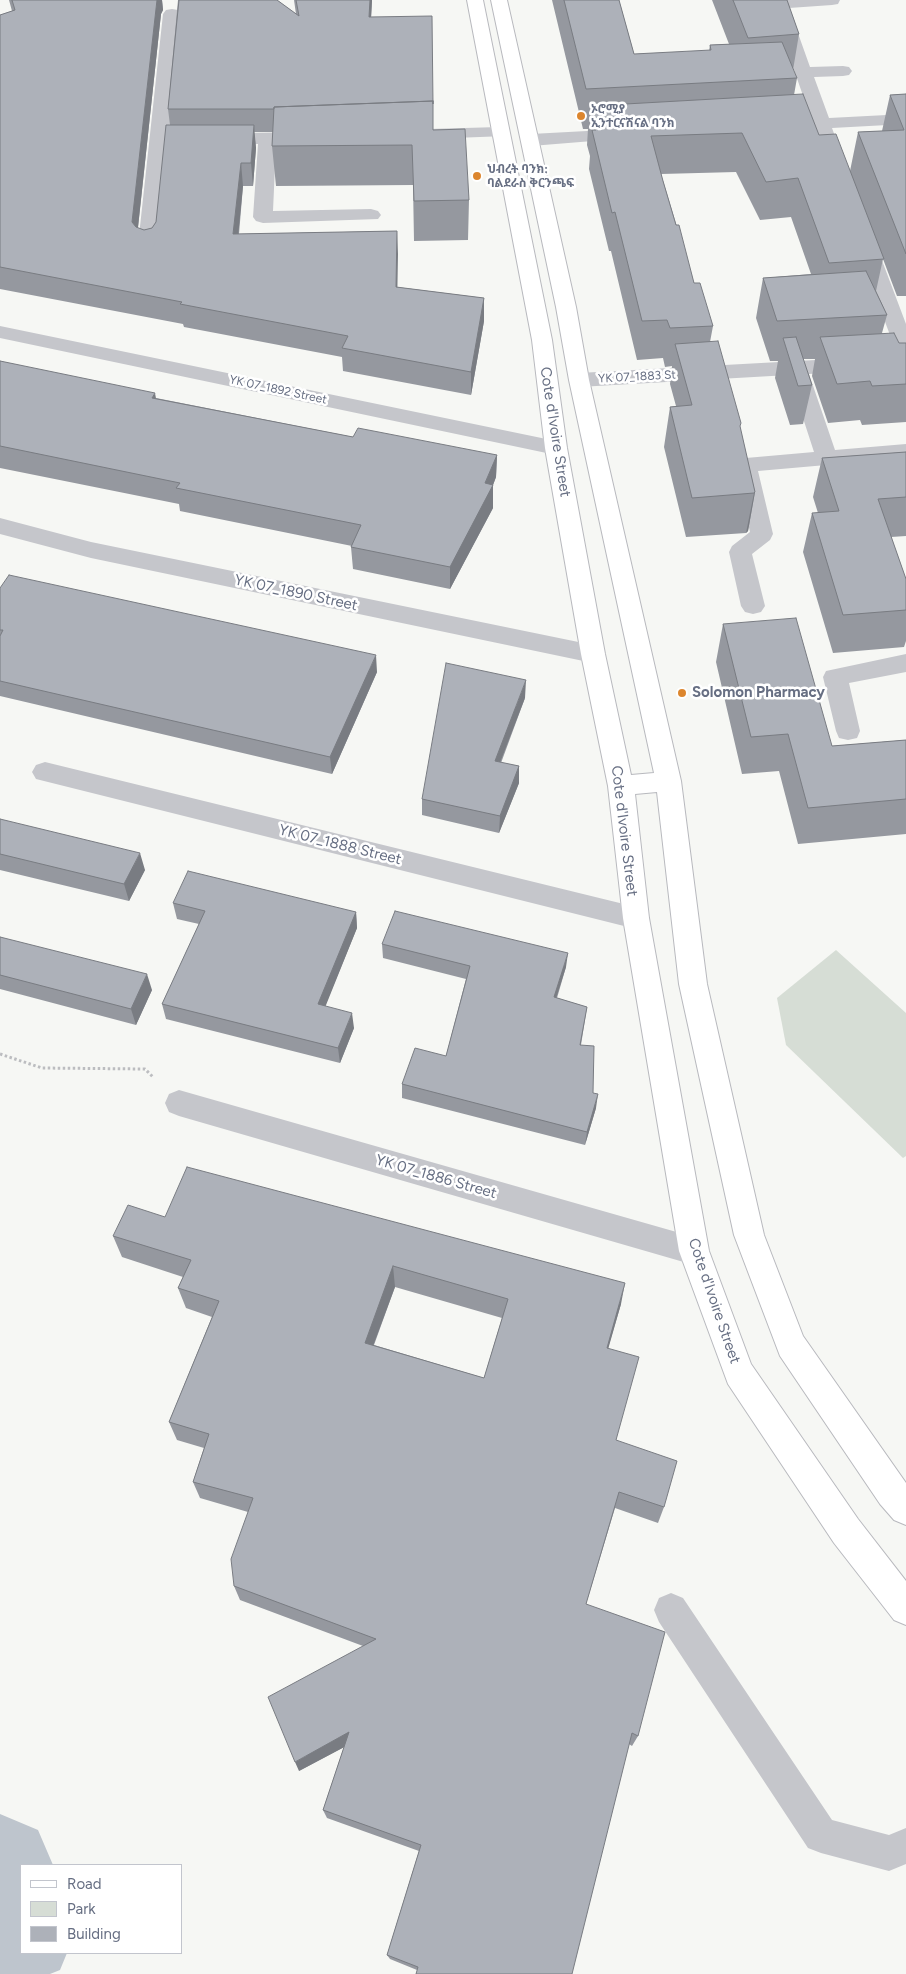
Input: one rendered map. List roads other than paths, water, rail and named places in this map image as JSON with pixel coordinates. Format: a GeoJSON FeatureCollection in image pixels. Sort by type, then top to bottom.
{"type":"FeatureCollection","features":[{"type":"Feature","properties":{"kind":"main road","name":"Cote d'Ivoire Street"},"geometry":{"type":"LineString","coordinates":[[475,0],[542,340],[556,448],[592,654],[621,786],[636,918],[694,1251],[739,1374],[846,1531],[906,1608]]}},
{"type":"Feature","properties":{"kind":"main road","name":"Cote d'Ivoire Street"},"geometry":{"type":"LineString","coordinates":[[499,0],[531,140],[566,308],[578,380],[668,781],[693,984],[749,1235],[791,1345],[892,1492],[906,1508]]}},
{"type":"Feature","properties":{"kind":"main road"},"geometry":{"type":"LineString","coordinates":[[621,786],[668,781]]}},
{"type":"Feature","properties":{"kind":"street"},"geometry":{"type":"LineString","coordinates":[[832,0],[779,2],[835,160]]}},
{"type":"Feature","properties":{"kind":"street"},"geometry":{"type":"LineString","coordinates":[[815,1],[823,17]]}},
{"type":"Feature","properties":{"kind":"street"},"geometry":{"type":"LineString","coordinates":[[148,245],[160,140],[171,7]]}},
{"type":"Feature","properties":{"kind":"street"},"geometry":{"type":"LineString","coordinates":[[804,72],[843,71]]}},
{"type":"Feature","properties":{"kind":"street"},"geometry":{"type":"LineString","coordinates":[[763,127],[906,119]]}},
{"type":"Feature","properties":{"kind":"street"},"geometry":{"type":"LineString","coordinates":[[412,135],[500,132]]}},
{"type":"Feature","properties":{"kind":"street"},"geometry":{"type":"LineString","coordinates":[[531,140],[637,134]]}},
{"type":"Feature","properties":{"kind":"street"},"geometry":{"type":"LineString","coordinates":[[160,140],[325,138]]}},
{"type":"Feature","properties":{"kind":"street"},"geometry":{"type":"LineString","coordinates":[[267,140],[263,217],[371,216]]}},
{"type":"Feature","properties":{"kind":"street"},"geometry":{"type":"LineString","coordinates":[[860,227],[906,351]]}},
{"type":"Feature","properties":{"kind":"street","name":"YK 07_1892 Street"},"geometry":{"type":"LineString","coordinates":[[0,332],[556,448]]}},
{"type":"Feature","properties":{"kind":"street","name":"YK 07_1883 St"},"geometry":{"type":"LineString","coordinates":[[578,380],[886,363]]}},
{"type":"Feature","properties":{"kind":"street"},"geometry":{"type":"LineString","coordinates":[[797,368],[827,458]]}},
{"type":"Feature","properties":{"kind":"street"},"geometry":{"type":"LineString","coordinates":[[753,606],[740,552],[762,534],[746,465],[906,451]]}},
{"type":"Feature","properties":{"kind":"street","name":"YK 07_1890 Street"},"geometry":{"type":"LineString","coordinates":[[0,526],[91,550],[592,654]]}},
{"type":"Feature","properties":{"kind":"street"},"geometry":{"type":"LineString","coordinates":[[848,731],[835,677],[906,663]]}},
{"type":"Feature","properties":{"kind":"street","name":"YK 07_1888 Street"},"geometry":{"type":"LineString","coordinates":[[46,772],[636,918]]}},
{"type":"Feature","properties":{"kind":"street","name":"YK 07_1886 Street"},"geometry":{"type":"LineString","coordinates":[[178,1103],[694,1251]]}},
{"type":"Feature","properties":{"kind":"street"},"geometry":{"type":"LineString","coordinates":[[670,1610],[821,1835],[890,1853],[906,1846]]}},
{"type":"Feature","properties":{"kind":"waterway"},"geometry":{"type":"LineString","coordinates":[[0,1868],[20,1928]]}},
{"type":"Feature","properties":{"kind":"place","name":"ኦሮሚያ ኢንተርናሽናል ባንክ"},"geometry":{"type":"Point","coordinates":[581,116]}},
{"type":"Feature","properties":{"kind":"place","name":"ህብረት ባንክ: ባልደራስ ቅርንጫፍ"},"geometry":{"type":"Point","coordinates":[477,176]}},
{"type":"Feature","properties":{"kind":"place","name":"Solomon Pharmacy"},"geometry":{"type":"Point","coordinates":[682,693]}}]}
